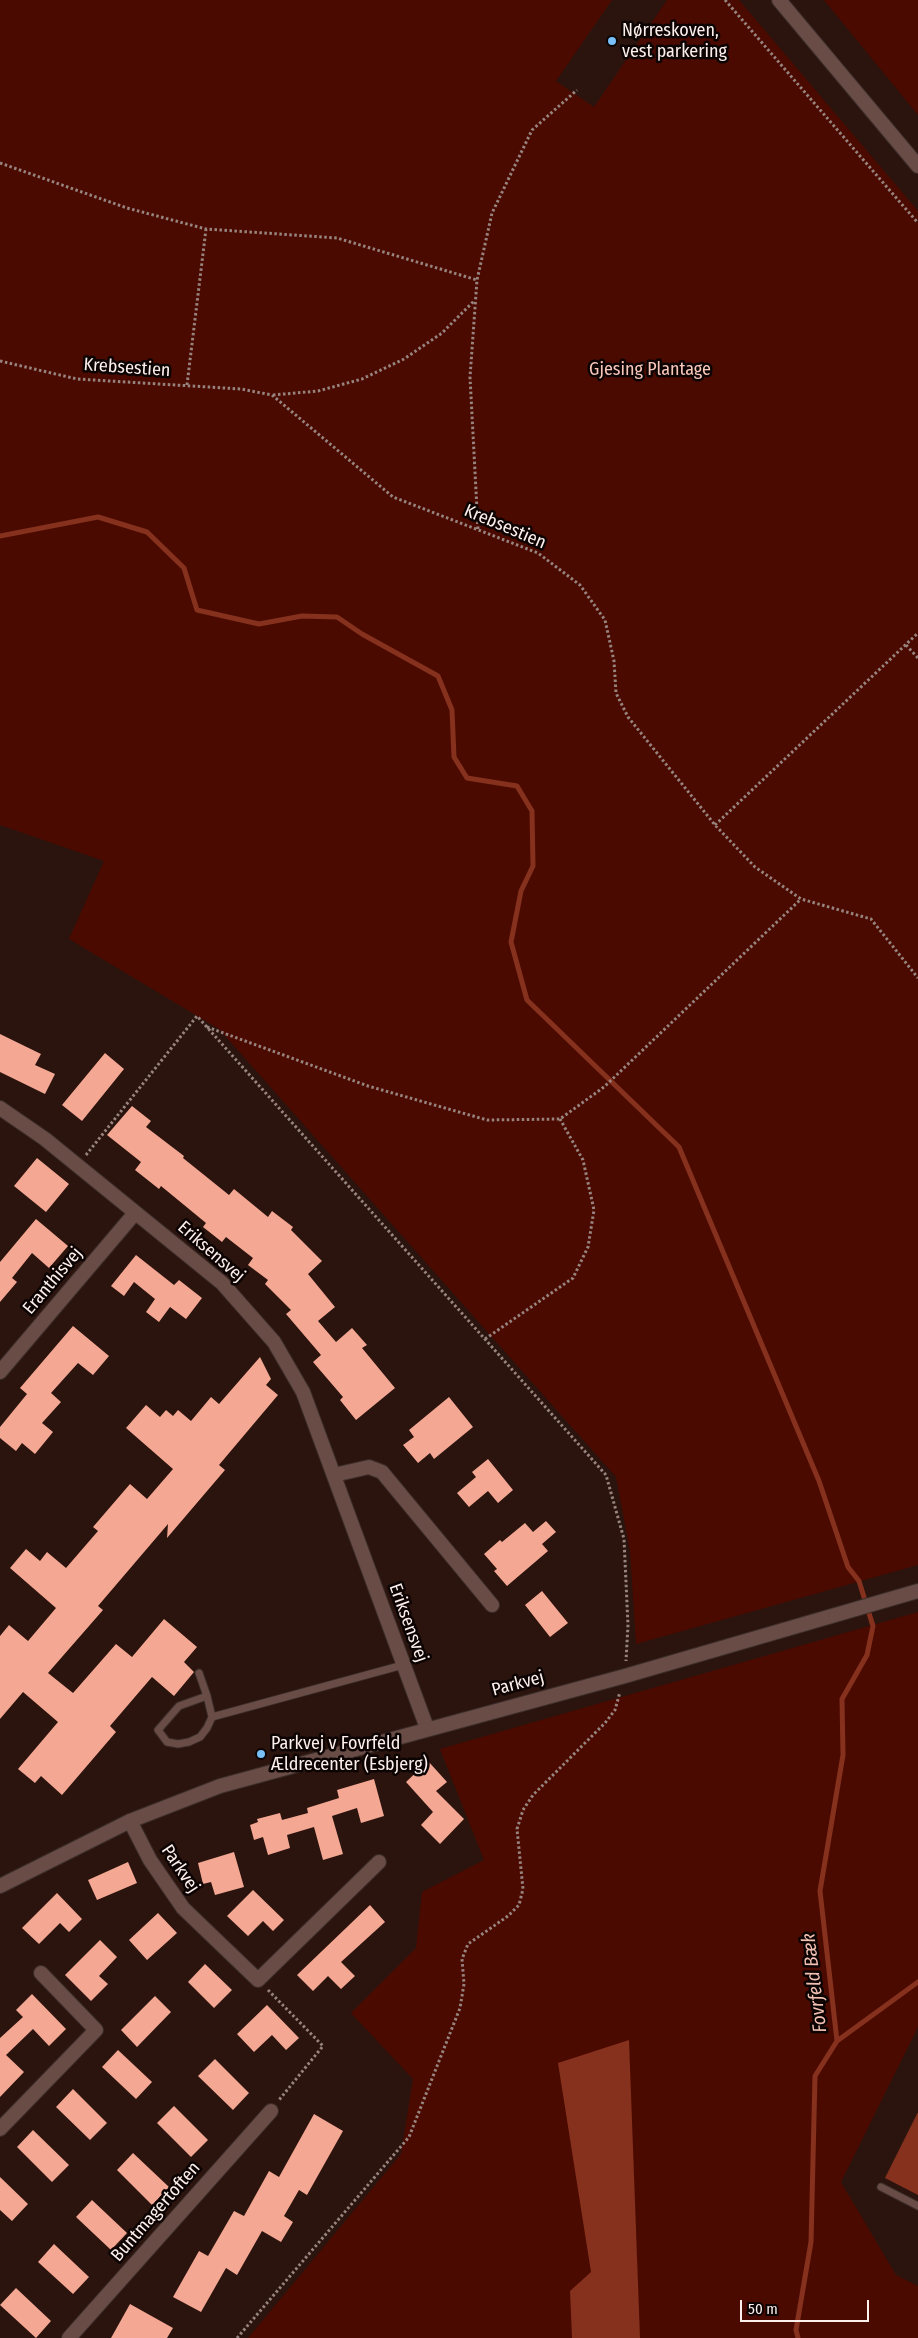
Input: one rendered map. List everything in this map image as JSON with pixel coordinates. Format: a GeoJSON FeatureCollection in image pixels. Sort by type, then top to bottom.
{"type":"FeatureCollection","features":[{"type":"Feature","properties":{"kind":"street"},"geometry":{"type":"LineString","coordinates":[[779,0],[918,166]]}},
{"type":"Feature","properties":{"kind":"street","name":"Eriksensvej"},"geometry":{"type":"LineString","coordinates":[[0,1108],[45,1139],[222,1283],[274,1342],[303,1392],[426,1728]]}},
{"type":"Feature","properties":{"kind":"street","name":"Eranthisvej"},"geometry":{"type":"LineString","coordinates":[[0,1372],[135,1213]]}},
{"type":"Feature","properties":{"kind":"street"},"geometry":{"type":"LineString","coordinates":[[334,1475],[369,1466],[382,1472],[492,1606]]}},
{"type":"Feature","properties":{"kind":"street","name":"Parkvej"},"geometry":{"type":"LineString","coordinates":[[0,1886],[130,1821],[220,1786],[426,1728],[625,1676],[918,1591]]}},
{"type":"Feature","properties":{"kind":"street","name":"Parkvej"},"geometry":{"type":"LineString","coordinates":[[130,1821],[150,1860],[183,1908],[258,1980]]}},
{"type":"Feature","properties":{"kind":"street"},"geometry":{"type":"LineString","coordinates":[[258,1980],[379,1862]]}},
{"type":"Feature","properties":{"kind":"street"},"geometry":{"type":"LineString","coordinates":[[0,2129],[96,2030],[41,1973]]}},
{"type":"Feature","properties":{"kind":"street","name":"Buntmagertoften"},"geometry":{"type":"LineString","coordinates":[[70,2338],[270,2111]]}},
{"type":"Feature","properties":{"kind":"lane"},"geometry":{"type":"LineString","coordinates":[[207,1696],[179,1706],[158,1730],[167,1742],[178,1744],[190,1742],[203,1732],[212,1718],[403,1665]]}},
{"type":"Feature","properties":{"kind":"lane"},"geometry":{"type":"LineString","coordinates":[[200,1673],[212,1718]]}},
{"type":"Feature","properties":{"kind":"lane"},"geometry":{"type":"LineString","coordinates":[[881,2187],[918,2206]]}},
{"type":"Feature","properties":{"kind":"path"},"geometry":{"type":"LineString","coordinates":[[725,0],[918,222]]}},
{"type":"Feature","properties":{"kind":"path"},"geometry":{"type":"LineString","coordinates":[[478,528],[470,377],[476,280],[492,213],[532,130],[577,90]]}},
{"type":"Feature","properties":{"kind":"path"},"geometry":{"type":"LineString","coordinates":[[0,163],[127,208],[206,228],[337,238],[476,280]]}},
{"type":"Feature","properties":{"kind":"path"},"geometry":{"type":"LineString","coordinates":[[187,385],[206,228]]}},
{"type":"Feature","properties":{"kind":"path"},"geometry":{"type":"LineString","coordinates":[[272,395],[318,391],[362,379],[404,359],[442,333],[474,301]]}},
{"type":"Feature","properties":{"kind":"path","name":"Krebsestien"},"geometry":{"type":"LineString","coordinates":[[0,361],[77,379],[242,389],[272,395],[393,497],[478,528],[538,553],[580,585],[605,620],[614,661],[616,693],[628,717],[715,826],[755,867],[801,899],[871,919],[918,978]]}},
{"type":"Feature","properties":{"kind":"path"},"geometry":{"type":"LineString","coordinates":[[715,826],[918,633]]}},
{"type":"Feature","properties":{"kind":"path"},"geometry":{"type":"LineString","coordinates":[[906,645],[918,658]]}},
{"type":"Feature","properties":{"kind":"path"},"geometry":{"type":"LineString","coordinates":[[206,1026],[368,1086],[487,1120],[560,1119],[604,1086],[801,899]]}},
{"type":"Feature","properties":{"kind":"path"},"geometry":{"type":"LineString","coordinates":[[77,1166],[197,1016],[606,1475],[624,1539],[628,1625],[625,1676],[615,1710],[534,1795],[523,1810],[517,1829],[523,1889],[519,1905],[508,1916],[468,1944],[462,1959],[464,1984],[460,2008],[409,2136],[237,2338]]}},
{"type":"Feature","properties":{"kind":"path"},"geometry":{"type":"LineString","coordinates":[[485,1339],[573,1278],[588,1247],[594,1210],[582,1160],[560,1119]]}},
{"type":"Feature","properties":{"kind":"path"},"geometry":{"type":"LineString","coordinates":[[258,1980],[323,2046],[270,2111]]}},
{"type":"Feature","properties":{"kind":"green space","name":"Gjesing Plantage"},"geometry":{"type":"Polygon","coordinates":[[[0,0],[612,0],[556,81],[594,107],[667,0],[739,0],[918,211],[918,1565],[636,1644],[630,1551],[616,1477],[219,1029],[69,939],[104,861],[0,825],[0,0]]]}},
{"type":"Feature","properties":{"kind":"green space"},"geometry":{"type":"Polygon","coordinates":[[[824,0],[918,0],[918,115],[824,0]]]}},
{"type":"Feature","properties":{"kind":"green space"},"geometry":{"type":"Polygon","coordinates":[[[918,1612],[918,2027],[841,2182],[896,2275],[918,2286],[918,2338],[248,2338],[401,2154],[413,2079],[351,2013],[416,1948],[422,1892],[484,1860],[440,1749],[918,1612]]]}},
{"type":"Feature","properties":{"kind":"shaded area"},"geometry":{"type":"Polygon","coordinates":[[[629,2040],[640,2338],[572,2338],[570,2291],[591,2272],[558,2063],[629,2040]]]}},
{"type":"Feature","properties":{"kind":"shaded area"},"geometry":{"type":"Polygon","coordinates":[[[918,2112],[918,2195],[885,2178],[918,2112]]]}},
{"type":"Feature","properties":{"kind":"building"},"geometry":{"type":"Polygon","coordinates":[[[0,1034],[41,1054],[35,1065],[55,1074],[45,1094],[0,1072],[0,1034]]]}},
{"type":"Feature","properties":{"kind":"building"},"geometry":{"type":"Polygon","coordinates":[[[105,1053],[124,1069],[82,1121],[62,1105],[105,1053]]]}},
{"type":"Feature","properties":{"kind":"building"},"geometry":{"type":"Polygon","coordinates":[[[132,1106],[151,1121],[146,1127],[184,1156],[183,1158],[229,1195],[234,1189],[268,1217],[272,1211],[293,1227],[291,1230],[322,1261],[308,1274],[335,1307],[318,1321],[336,1342],[352,1328],[367,1345],[362,1348],[395,1388],[356,1420],[340,1400],[343,1397],[313,1362],[321,1355],[286,1314],[291,1310],[265,1284],[268,1280],[248,1265],[253,1258],[226,1237],[222,1242],[203,1227],[206,1223],[161,1186],[159,1189],[135,1170],[141,1162],[107,1135],[132,1106]]]}},
{"type":"Feature","properties":{"kind":"building"},"geometry":{"type":"Polygon","coordinates":[[[37,1158],[69,1184],[46,1212],[14,1186],[37,1158]]]}},
{"type":"Feature","properties":{"kind":"building"},"geometry":{"type":"Polygon","coordinates":[[[36,1219],[68,1246],[49,1268],[32,1253],[12,1278],[17,1282],[0,1302],[0,1262],[36,1219]]]}},
{"type":"Feature","properties":{"kind":"building"},"geometry":{"type":"Polygon","coordinates":[[[136,1255],[174,1285],[179,1280],[202,1298],[186,1319],[170,1307],[159,1322],[146,1312],[155,1299],[134,1282],[124,1296],[111,1286],[136,1255]]]}},
{"type":"Feature","properties":{"kind":"building"},"geometry":{"type":"Polygon","coordinates":[[[73,1326],[109,1356],[93,1375],[78,1363],[51,1393],[61,1402],[42,1423],[53,1432],[35,1454],[22,1443],[16,1451],[0,1438],[0,1427],[27,1394],[20,1388],[73,1326]]]}},
{"type":"Feature","properties":{"kind":"building"},"geometry":{"type":"Polygon","coordinates":[[[260,1357],[271,1379],[266,1385],[278,1395],[219,1465],[225,1470],[167,1538],[168,1524],[98,1606],[103,1610],[48,1673],[73,1693],[116,1644],[132,1657],[164,1619],[197,1647],[184,1662],[194,1672],[174,1696],[152,1677],[110,1726],[116,1732],[62,1795],[41,1776],[35,1783],[18,1769],[58,1722],[23,1692],[0,1719],[0,1636],[9,1625],[28,1641],[56,1608],[10,1568],[26,1549],[40,1561],[47,1552],[66,1568],[98,1531],[93,1527],[130,1484],[147,1499],[173,1469],[126,1428],[146,1405],[160,1417],[166,1410],[173,1416],[178,1410],[191,1421],[211,1397],[219,1404],[260,1357]]]}},
{"type":"Feature","properties":{"kind":"building"},"geometry":{"type":"Polygon","coordinates":[[[449,1397],[473,1427],[434,1459],[430,1453],[418,1463],[403,1445],[414,1437],[409,1430],[449,1397]]]}},
{"type":"Feature","properties":{"kind":"building"},"geometry":{"type":"Polygon","coordinates":[[[488,1459],[513,1490],[498,1503],[488,1491],[469,1507],[457,1493],[476,1477],[472,1472],[488,1459]]]}},
{"type":"Feature","properties":{"kind":"building"},"geometry":{"type":"Polygon","coordinates":[[[546,1521],[556,1532],[542,1544],[548,1551],[507,1586],[494,1571],[497,1569],[484,1554],[500,1540],[502,1542],[525,1523],[533,1532],[546,1521]]]}},
{"type":"Feature","properties":{"kind":"building"},"geometry":{"type":"Polygon","coordinates":[[[542,1591],[568,1623],[550,1637],[525,1605],[542,1591]]]}},
{"type":"Feature","properties":{"kind":"building"},"geometry":{"type":"Polygon","coordinates":[[[428,1761],[447,1782],[436,1791],[464,1819],[440,1844],[421,1825],[433,1812],[406,1782],[428,1761]]]}},
{"type":"Feature","properties":{"kind":"building"},"geometry":{"type":"Polygon","coordinates":[[[374,1779],[384,1816],[361,1823],[357,1808],[332,1816],[343,1854],[323,1860],[314,1827],[287,1835],[290,1848],[268,1855],[263,1837],[254,1840],[250,1825],[258,1822],[257,1819],[280,1813],[282,1820],[308,1813],[307,1808],[339,1798],[337,1790],[374,1779]]]}},
{"type":"Feature","properties":{"kind":"building"},"geometry":{"type":"Polygon","coordinates":[[[234,1852],[244,1887],[215,1895],[211,1882],[203,1884],[198,1863],[234,1852]]]}},
{"type":"Feature","properties":{"kind":"building"},"geometry":{"type":"Polygon","coordinates":[[[128,1862],[137,1883],[97,1900],[88,1880],[128,1862]]]}},
{"type":"Feature","properties":{"kind":"building"},"geometry":{"type":"Polygon","coordinates":[[[253,1890],[284,1920],[273,1931],[263,1921],[248,1936],[227,1916],[253,1890]]]}},
{"type":"Feature","properties":{"kind":"building"},"geometry":{"type":"Polygon","coordinates":[[[57,1893],[82,1919],[69,1932],[60,1923],[39,1944],[22,1928],[57,1893]]]}},
{"type":"Feature","properties":{"kind":"building"},"geometry":{"type":"Polygon","coordinates":[[[370,1905],[385,1922],[341,1962],[355,1976],[341,1989],[328,1976],[313,1991],[297,1975],[370,1905]]]}},
{"type":"Feature","properties":{"kind":"building"},"geometry":{"type":"Polygon","coordinates":[[[158,1913],[177,1933],[147,1960],[129,1940],[158,1913]]]}},
{"type":"Feature","properties":{"kind":"building"},"geometry":{"type":"Polygon","coordinates":[[[100,1940],[117,1957],[99,1976],[108,1984],[91,2001],[65,1975],[100,1940]]]}},
{"type":"Feature","properties":{"kind":"building"},"geometry":{"type":"Polygon","coordinates":[[[205,1964],[232,1990],[214,2008],[188,1982],[205,1964]]]}},
{"type":"Feature","properties":{"kind":"building"},"geometry":{"type":"Polygon","coordinates":[[[32,1994],[66,2029],[49,2046],[33,2029],[6,2055],[24,2072],[0,2097],[0,2038],[23,2017],[16,2010],[32,1994]]]}},
{"type":"Feature","properties":{"kind":"building"},"geometry":{"type":"Polygon","coordinates":[[[155,1996],[171,2012],[137,2047],[121,2030],[155,1996]]]}},
{"type":"Feature","properties":{"kind":"building"},"geometry":{"type":"Polygon","coordinates":[[[267,2005],[299,2038],[286,2050],[272,2035],[254,2052],[237,2034],[267,2005]]]}},
{"type":"Feature","properties":{"kind":"building"},"geometry":{"type":"Polygon","coordinates":[[[118,2050],[152,2082],[136,2099],[102,2067],[118,2050]]]}},
{"type":"Feature","properties":{"kind":"building"},"geometry":{"type":"Polygon","coordinates":[[[215,2059],[249,2093],[233,2110],[198,2076],[215,2059]]]}},
{"type":"Feature","properties":{"kind":"building"},"geometry":{"type":"Polygon","coordinates":[[[73,2089],[107,2123],[90,2140],[56,2107],[73,2089]]]}},
{"type":"Feature","properties":{"kind":"building"},"geometry":{"type":"Polygon","coordinates":[[[174,2106],[208,2140],[191,2157],[157,2123],[174,2106]]]}},
{"type":"Feature","properties":{"kind":"building"},"geometry":{"type":"Polygon","coordinates":[[[314,2114],[343,2131],[307,2195],[299,2190],[284,2216],[293,2222],[281,2242],[262,2231],[237,2275],[226,2268],[201,2312],[173,2297],[199,2251],[208,2256],[234,2211],[244,2216],[269,2171],[279,2177],[314,2114]]]}},
{"type":"Feature","properties":{"kind":"building"},"geometry":{"type":"Polygon","coordinates":[[[33,2130],[69,2165],[52,2182],[17,2147],[33,2130]]]}},
{"type":"Feature","properties":{"kind":"building"},"geometry":{"type":"Polygon","coordinates":[[[133,2153],[169,2187],[152,2205],[117,2170],[133,2153]]]}},
{"type":"Feature","properties":{"kind":"building"},"geometry":{"type":"Polygon","coordinates":[[[0,2177],[28,2204],[12,2221],[0,2210],[0,2177]]]}},
{"type":"Feature","properties":{"kind":"building"},"geometry":{"type":"Polygon","coordinates":[[[92,2200],[127,2233],[111,2250],[76,2217],[92,2200]]]}},
{"type":"Feature","properties":{"kind":"building"},"geometry":{"type":"Polygon","coordinates":[[[54,2244],[89,2277],[73,2294],[38,2262],[54,2244]]]}},
{"type":"Feature","properties":{"kind":"building"},"geometry":{"type":"Polygon","coordinates":[[[16,2288],[51,2321],[36,2338],[0,2305],[16,2288]]]}},
{"type":"Feature","properties":{"kind":"building"},"geometry":{"type":"Polygon","coordinates":[[[130,2304],[173,2328],[167,2338],[111,2338],[130,2304]]]}},
{"type":"Feature","properties":{"kind":"waterway","name":"Fovrfeld Bæk"},"geometry":{"type":"LineString","coordinates":[[0,536],[98,517],[147,532],[184,568],[197,610],[259,624],[302,616],[337,617],[362,634],[438,676],[452,710],[454,757],[467,778],[517,786],[532,811],[533,866],[521,891],[511,942],[527,1000],[679,1147],[819,1481],[848,1567],[859,1581],[873,1626],[867,1655],[842,1699],[843,1755],[820,1891],[837,2041],[815,2076],[811,2242],[796,2330],[798,2338]]}},
{"type":"Feature","properties":{"kind":"waterway"},"geometry":{"type":"LineString","coordinates":[[837,2041],[918,1982]]}},
{"type":"Feature","properties":{"kind":"place","name":"Nørreskoven, vest parkering"},"geometry":{"type":"Point","coordinates":[612,41]}},
{"type":"Feature","properties":{"kind":"place","name":"Parkvej v Fovrfeld Ældrecenter (Esbjerg)"},"geometry":{"type":"Point","coordinates":[261,1754]}}]}
